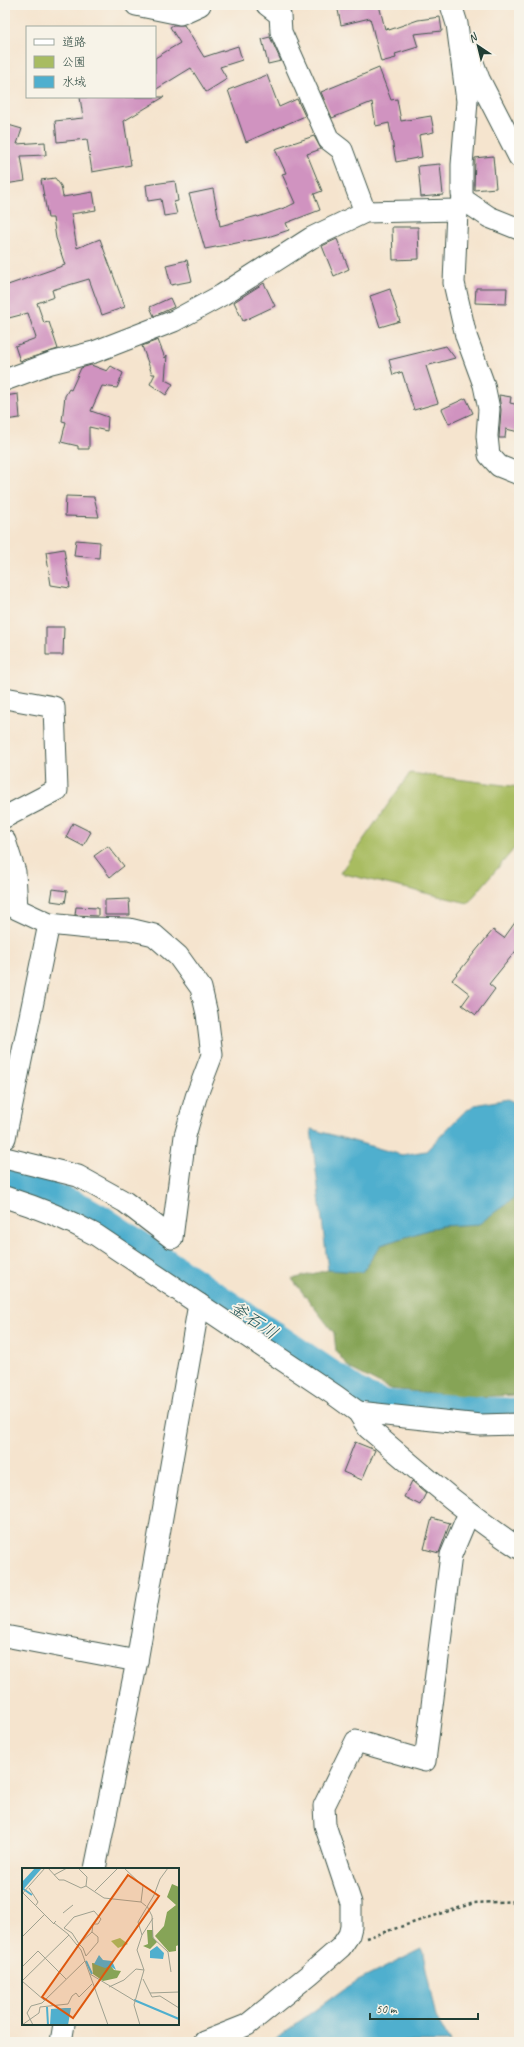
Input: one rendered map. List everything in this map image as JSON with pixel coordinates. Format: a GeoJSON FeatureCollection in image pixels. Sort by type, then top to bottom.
{"type":"FeatureCollection","features":[{"type":"Feature","properties":{"kind":"street"},"geometry":{"type":"LineString","coordinates":[[136,5],[180,14],[200,5]]}},
{"type":"Feature","properties":{"kind":"street"},"geometry":{"type":"LineString","coordinates":[[267,5],[280,15],[281,32],[329,140],[342,150],[365,212]]}},
{"type":"Feature","properties":{"kind":"street"},"geometry":{"type":"LineString","coordinates":[[454,14],[479,79],[519,157]]}},
{"type":"Feature","properties":{"kind":"street"},"geometry":{"type":"LineString","coordinates":[[454,14],[467,101],[462,165],[462,194],[454,283],[466,336],[484,385],[489,409],[487,436],[489,455],[499,466],[519,474]]}},
{"type":"Feature","properties":{"kind":"street"},"geometry":{"type":"LineString","coordinates":[[5,380],[50,363],[94,352],[174,321],[222,295],[311,238],[365,212],[461,205],[489,218],[519,229]]}},
{"type":"Feature","properties":{"kind":"street"},"geometry":{"type":"LineString","coordinates":[[5,698],[54,707],[57,790],[5,817]]}},
{"type":"Feature","properties":{"kind":"street"},"geometry":{"type":"LineString","coordinates":[[5,841],[15,872],[17,909],[49,924],[88,928],[129,929],[154,935],[178,956],[201,988],[207,1014],[212,1056],[196,1097],[185,1136],[172,1238],[125,1202],[78,1176],[5,1158]]}},
{"type":"Feature","properties":{"kind":"street"},"geometry":{"type":"LineString","coordinates":[[5,1138],[49,924]]}},
{"type":"Feature","properties":{"kind":"street"},"geometry":{"type":"LineString","coordinates":[[5,1197],[43,1209],[72,1222],[110,1244],[358,1412],[368,1428],[471,1514],[519,1548]]}},
{"type":"Feature","properties":{"kind":"street"},"geometry":{"type":"LineString","coordinates":[[95,1868],[137,1661],[199,1304]]}},
{"type":"Feature","properties":{"kind":"street"},"geometry":{"type":"LineString","coordinates":[[358,1412],[480,1425],[519,1424]]}},
{"type":"Feature","properties":{"kind":"street"},"geometry":{"type":"LineString","coordinates":[[204,2042],[247,2024],[340,1947],[349,1935],[351,1927],[351,1903],[325,1825],[324,1806],[356,1741],[425,1761],[451,1555],[465,1522],[471,1514]]}},
{"type":"Feature","properties":{"kind":"street"},"geometry":{"type":"LineString","coordinates":[[5,1636],[137,1661]]}},
{"type":"Feature","properties":{"kind":"street"},"geometry":{"type":"LineString","coordinates":[[60,2042],[64,2025]]}},
{"type":"Feature","properties":{"kind":"path"},"geometry":{"type":"LineString","coordinates":[[340,1947],[474,1902],[519,1901]]}},
{"type":"Feature","properties":{"kind":"green space"},"geometry":{"type":"Polygon","coordinates":[[[410,773],[519,787],[519,843],[468,903],[340,873],[410,773]]]}},
{"type":"Feature","properties":{"kind":"green space"},"geometry":{"type":"Polygon","coordinates":[[[515,1162],[519,1163],[519,1395],[468,1397],[390,1389],[349,1368],[336,1351],[334,1333],[292,1279],[328,1270],[362,1272],[381,1245],[440,1226],[479,1224],[515,1162]]]}},
{"type":"Feature","properties":{"kind":"water"},"geometry":{"type":"Polygon","coordinates":[[[508,1099],[519,1105],[519,1163],[515,1162],[514,1198],[479,1224],[440,1226],[381,1245],[362,1272],[328,1270],[311,1129],[402,1155],[426,1151],[462,1114],[474,1105],[508,1099]]]}},
{"type":"Feature","properties":{"kind":"water"},"geometry":{"type":"Polygon","coordinates":[[[422,1949],[436,2018],[450,2042],[271,2042],[348,1986],[422,1949]]]}},
{"type":"Feature","properties":{"kind":"building"},"geometry":{"type":"Polygon","coordinates":[[[337,5],[379,5],[385,29],[388,28],[389,30],[418,20],[440,17],[442,31],[414,34],[418,47],[395,54],[396,58],[381,62],[370,18],[341,25],[337,5]]]}},
{"type":"Feature","properties":{"kind":"building"},"geometry":{"type":"Polygon","coordinates":[[[173,25],[184,25],[204,57],[238,46],[242,60],[220,67],[227,79],[206,92],[191,68],[156,89],[156,57],[180,43],[170,27],[173,25]]]}},
{"type":"Feature","properties":{"kind":"building"},"geometry":{"type":"Polygon","coordinates":[[[270,37],[281,61],[268,64],[262,39],[270,37]]]}},
{"type":"Feature","properties":{"kind":"building"},"geometry":{"type":"Polygon","coordinates":[[[379,68],[391,100],[397,99],[401,121],[431,116],[434,132],[419,135],[422,157],[396,162],[389,123],[376,126],[372,102],[332,118],[321,92],[379,68]]]}},
{"type":"Feature","properties":{"kind":"building"},"geometry":{"type":"Polygon","coordinates":[[[267,75],[279,107],[297,99],[305,116],[246,142],[228,90],[267,75]]]}},
{"type":"Feature","properties":{"kind":"building"},"geometry":{"type":"Polygon","coordinates":[[[164,97],[124,121],[131,165],[92,172],[87,139],[57,142],[55,121],[83,118],[80,98],[164,97]]]}},
{"type":"Feature","properties":{"kind":"building"},"geometry":{"type":"Polygon","coordinates":[[[5,124],[22,129],[17,144],[45,142],[46,155],[21,156],[25,181],[5,184],[5,124]]]}},
{"type":"Feature","properties":{"kind":"building"},"geometry":{"type":"Polygon","coordinates":[[[314,136],[321,149],[307,154],[322,191],[314,194],[320,210],[286,223],[289,230],[268,237],[205,249],[189,194],[213,189],[220,226],[257,216],[258,217],[287,207],[295,203],[282,174],[286,173],[275,149],[314,136]]]}},
{"type":"Feature","properties":{"kind":"building"},"geometry":{"type":"Polygon","coordinates":[[[493,156],[496,188],[474,190],[475,158],[493,156]]]}},
{"type":"Feature","properties":{"kind":"building"},"geometry":{"type":"Polygon","coordinates":[[[440,164],[443,195],[421,197],[418,166],[440,164]]]}},
{"type":"Feature","properties":{"kind":"building"},"geometry":{"type":"Polygon","coordinates":[[[55,178],[61,186],[63,197],[93,192],[96,210],[71,214],[77,248],[100,239],[125,307],[102,315],[89,279],[52,290],[54,297],[37,303],[44,323],[49,322],[58,349],[20,361],[15,346],[36,338],[28,313],[5,319],[5,286],[65,265],[56,238],[53,218],[48,218],[41,180],[55,178]]]}},
{"type":"Feature","properties":{"kind":"building"},"geometry":{"type":"Polygon","coordinates":[[[175,181],[178,201],[174,202],[177,214],[164,216],[161,199],[148,201],[146,185],[175,181]]]}},
{"type":"Feature","properties":{"kind":"building"},"geometry":{"type":"Polygon","coordinates":[[[392,227],[418,227],[419,259],[393,260],[392,227]]]}},
{"type":"Feature","properties":{"kind":"building"},"geometry":{"type":"Polygon","coordinates":[[[337,239],[349,269],[334,276],[322,246],[337,239]]]}},
{"type":"Feature","properties":{"kind":"building"},"geometry":{"type":"Polygon","coordinates":[[[187,260],[192,281],[171,285],[166,265],[187,260]]]}},
{"type":"Feature","properties":{"kind":"building"},"geometry":{"type":"Polygon","coordinates":[[[264,283],[275,306],[243,321],[234,302],[264,283]]]}},
{"type":"Feature","properties":{"kind":"building"},"geometry":{"type":"Polygon","coordinates":[[[476,288],[507,288],[506,304],[475,303],[476,288]]]}},
{"type":"Feature","properties":{"kind":"building"},"geometry":{"type":"Polygon","coordinates":[[[390,289],[400,321],[380,327],[370,296],[390,289]]]}},
{"type":"Feature","properties":{"kind":"building"},"geometry":{"type":"Polygon","coordinates":[[[170,298],[174,307],[154,316],[150,307],[170,298]]]}},
{"type":"Feature","properties":{"kind":"building"},"geometry":{"type":"Polygon","coordinates":[[[158,340],[165,358],[167,355],[165,380],[173,384],[166,395],[150,384],[155,374],[152,374],[142,346],[158,340]]]}},
{"type":"Feature","properties":{"kind":"building"},"geometry":{"type":"Polygon","coordinates":[[[446,346],[455,358],[426,366],[438,403],[414,410],[402,372],[393,375],[389,360],[446,346]]]}},
{"type":"Feature","properties":{"kind":"building"},"geometry":{"type":"Polygon","coordinates":[[[91,365],[107,371],[111,366],[123,373],[117,388],[102,386],[91,411],[108,417],[107,431],[89,427],[89,449],[78,449],[78,446],[61,442],[66,422],[62,421],[65,396],[69,389],[71,390],[81,368],[91,365]]]}},
{"type":"Feature","properties":{"kind":"building"},"geometry":{"type":"Polygon","coordinates":[[[18,394],[20,418],[5,420],[5,396],[18,394]]]}},
{"type":"Feature","properties":{"kind":"building"},"geometry":{"type":"Polygon","coordinates":[[[499,395],[511,397],[510,403],[519,405],[519,432],[506,429],[505,438],[499,438],[501,410],[499,395]]]}},
{"type":"Feature","properties":{"kind":"building"},"geometry":{"type":"Polygon","coordinates":[[[466,398],[473,413],[449,424],[442,409],[466,398]]]}},
{"type":"Feature","properties":{"kind":"building"},"geometry":{"type":"Polygon","coordinates":[[[66,496],[94,497],[99,517],[65,516],[66,496]]]}},
{"type":"Feature","properties":{"kind":"building"},"geometry":{"type":"Polygon","coordinates":[[[76,540],[100,542],[99,558],[74,556],[76,540]]]}},
{"type":"Feature","properties":{"kind":"building"},"geometry":{"type":"Polygon","coordinates":[[[64,549],[70,588],[51,585],[46,552],[64,549]]]}},
{"type":"Feature","properties":{"kind":"building"},"geometry":{"type":"Polygon","coordinates":[[[46,627],[64,627],[63,655],[46,655],[46,627]]]}},
{"type":"Feature","properties":{"kind":"building"},"geometry":{"type":"Polygon","coordinates":[[[73,823],[91,832],[83,846],[66,837],[73,823]]]}},
{"type":"Feature","properties":{"kind":"building"},"geometry":{"type":"Polygon","coordinates":[[[108,846],[124,866],[110,877],[94,856],[108,846]]]}},
{"type":"Feature","properties":{"kind":"building"},"geometry":{"type":"Polygon","coordinates":[[[53,889],[67,891],[65,903],[51,901],[53,889]]]}},
{"type":"Feature","properties":{"kind":"building"},"geometry":{"type":"Polygon","coordinates":[[[129,899],[130,915],[105,915],[105,900],[129,899]]]}},
{"type":"Feature","properties":{"kind":"building"},"geometry":{"type":"Polygon","coordinates":[[[76,907],[98,908],[98,916],[75,915],[76,907]]]}},
{"type":"Feature","properties":{"kind":"building"},"geometry":{"type":"Polygon","coordinates":[[[519,917],[519,947],[489,984],[495,989],[476,1015],[462,1005],[470,994],[452,980],[493,930],[504,938],[519,917]]]}},
{"type":"Feature","properties":{"kind":"building"},"geometry":{"type":"Polygon","coordinates":[[[355,1442],[375,1450],[362,1480],[343,1472],[355,1442]]]}},
{"type":"Feature","properties":{"kind":"building"},"geometry":{"type":"Polygon","coordinates":[[[412,1481],[426,1493],[420,1505],[404,1497],[412,1481]]]}},
{"type":"Feature","properties":{"kind":"building"},"geometry":{"type":"Polygon","coordinates":[[[432,1518],[450,1523],[439,1553],[424,1549],[432,1518]]]}},
{"type":"Feature","properties":{"kind":"waterway","name":"釜石川"},"geometry":{"type":"LineString","coordinates":[[5,1176],[83,1207],[102,1218],[366,1396],[386,1403],[519,1411]]}}]}
